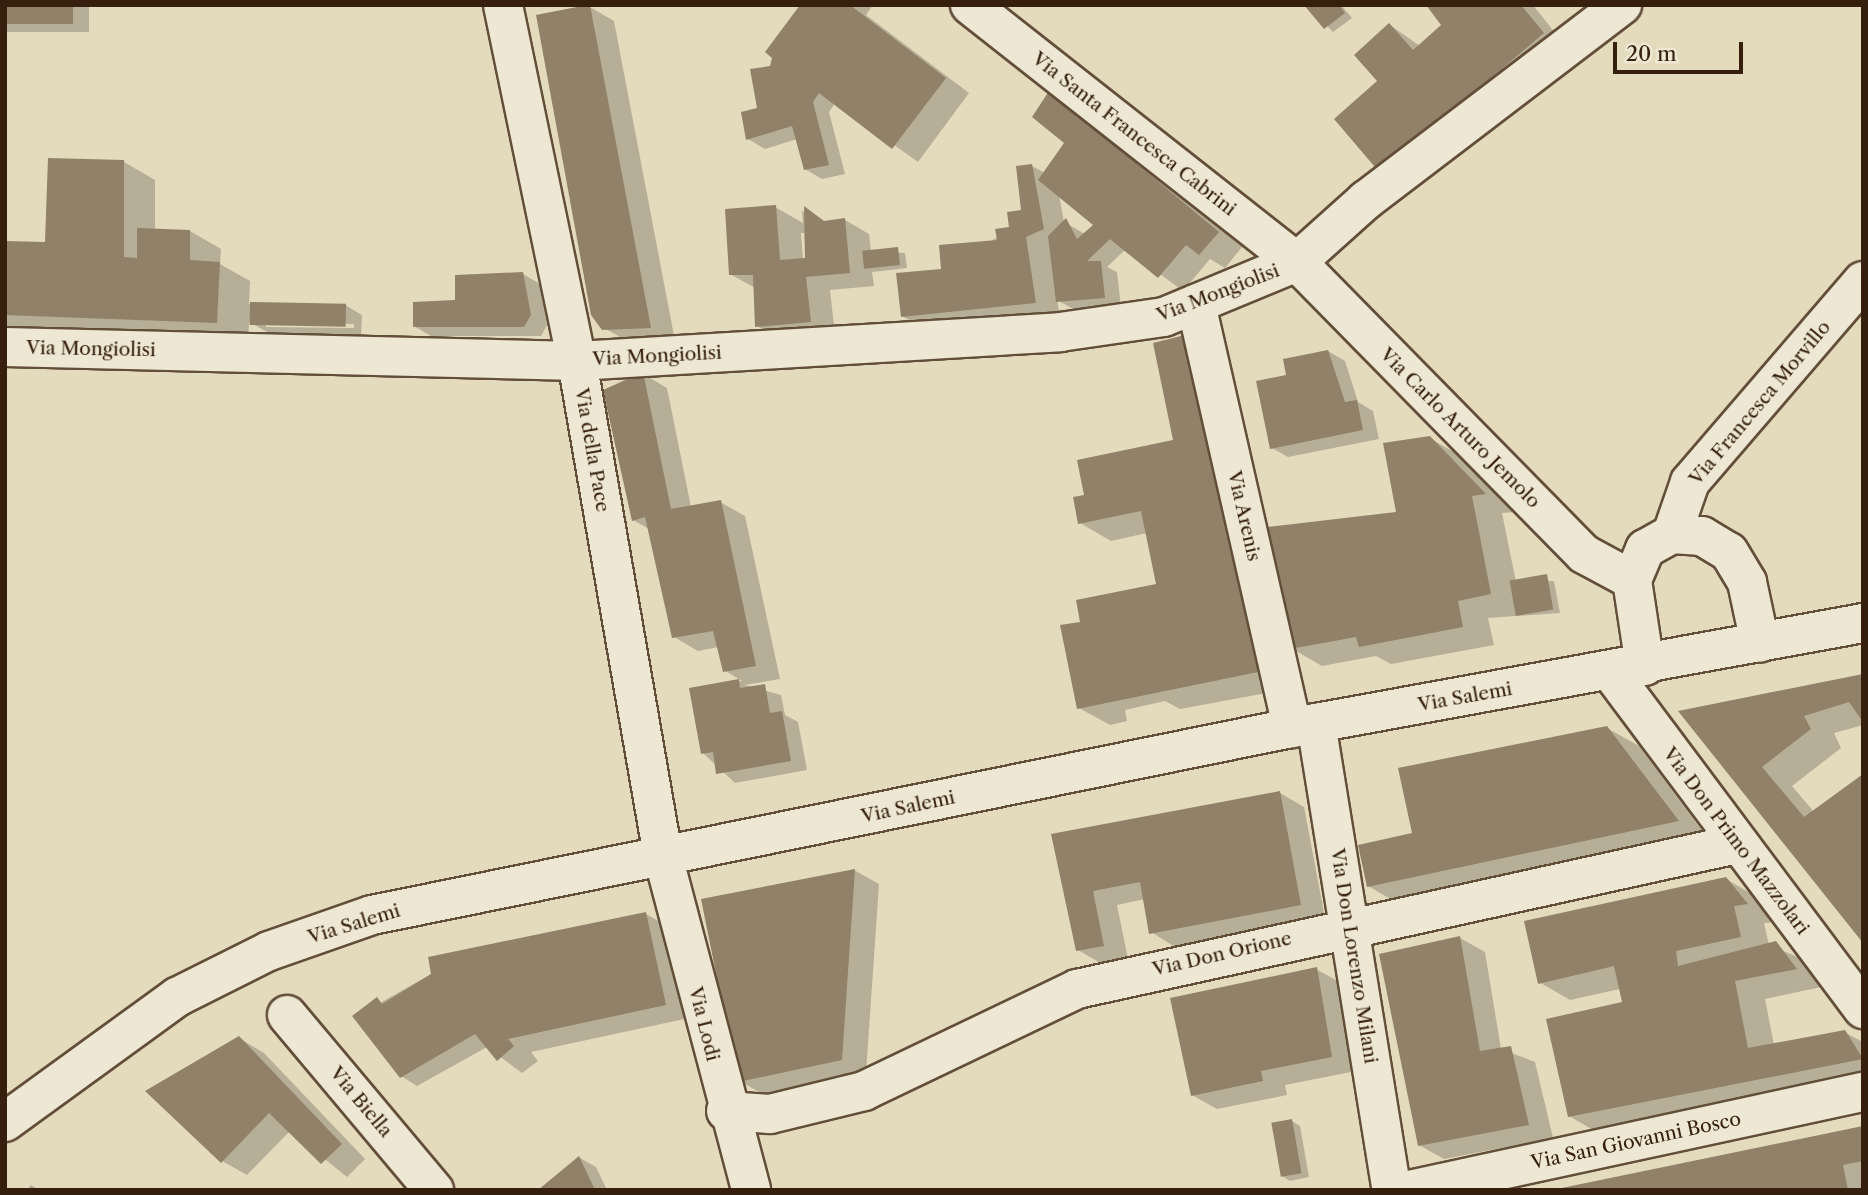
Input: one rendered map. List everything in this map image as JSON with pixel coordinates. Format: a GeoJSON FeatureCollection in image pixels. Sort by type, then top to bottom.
{"type":"FeatureCollection","features":[{"type":"Feature","properties":{"kind":"street","name":"Via della Pace"},"geometry":{"type":"LineString","coordinates":[[503,5],[577,361],[663,856]]}},
{"type":"Feature","properties":{"kind":"street","name":"Via Santa Francesca Cabrini"},"geometry":{"type":"LineString","coordinates":[[971,5],[1297,262]]}},
{"type":"Feature","properties":{"kind":"street","name":"Via Mongiolisi"},"geometry":{"type":"LineString","coordinates":[[5,347],[577,361],[1060,332],[1164,317],[1297,262],[1366,200],[1622,5]]}},
{"type":"Feature","properties":{"kind":"street","name":"Via Carlo Arturo Jemolo"},"geometry":{"type":"LineString","coordinates":[[1297,262],[1584,554],[1632,580]]}},
{"type":"Feature","properties":{"kind":"street","name":"Via Francesca Morvillo"},"geometry":{"type":"LineString","coordinates":[[1672,534],[1690,482],[1863,281]]}},
{"type":"Feature","properties":{"kind":"street","name":"Via Arenis"},"geometry":{"type":"LineString","coordinates":[[1196,304],[1304,725]]}},
{"type":"Feature","properties":{"kind":"street"},"geometry":{"type":"LineString","coordinates":[[1628,669],[1632,580],[1645,550],[1672,534],[1702,536],[1729,552],[1747,582],[1760,643]]}},
{"type":"Feature","properties":{"kind":"street","name":"Via Salemi"},"geometry":{"type":"LineString","coordinates":[[5,1122],[177,997],[269,951],[385,912],[1304,725],[1628,669],[1863,623]]}},
{"type":"Feature","properties":{"kind":"street","name":"Via Don Primo Mazzolari"},"geometry":{"type":"LineString","coordinates":[[1628,669],[1737,844],[1863,1009]]}},
{"type":"Feature","properties":{"kind":"street","name":"Via Don Lorenzo Milani"},"geometry":{"type":"LineString","coordinates":[[1304,725],[1349,924],[1392,1190]]}},
{"type":"Feature","properties":{"kind":"street","name":"Via Don Orione"},"geometry":{"type":"LineString","coordinates":[[726,1111],[770,1114],[864,1091],[1077,989],[1349,924],[1737,844]]}},
{"type":"Feature","properties":{"kind":"street","name":"Via Lodi"},"geometry":{"type":"LineString","coordinates":[[663,856],[726,1111],[751,1190]]}},
{"type":"Feature","properties":{"kind":"street","name":"Via Biella"},"geometry":{"type":"LineString","coordinates":[[287,1015],[434,1190]]}},
{"type":"Feature","properties":{"kind":"street","name":"Via San Giovanni Bosco"},"geometry":{"type":"LineString","coordinates":[[1409,1190],[1863,1092]]}},
{"type":"Feature","properties":{"kind":"building"},"geometry":{"type":"Polygon","coordinates":[[[5,5],[73,5],[73,24],[5,24],[5,5]]]}},
{"type":"Feature","properties":{"kind":"building"},"geometry":{"type":"Polygon","coordinates":[[[590,5],[651,328],[602,330],[591,315],[536,15],[590,5]]]}},
{"type":"Feature","properties":{"kind":"building"},"geometry":{"type":"Polygon","coordinates":[[[800,5],[850,5],[946,78],[892,149],[819,93],[813,102],[829,165],[804,170],[792,126],[746,140],[741,112],[757,108],[750,69],[770,66],[772,58],[765,52],[800,5]]]}},
{"type":"Feature","properties":{"kind":"building"},"geometry":{"type":"Polygon","coordinates":[[[1304,5],[1339,5],[1345,13],[1324,29],[1304,5]]]}},
{"type":"Feature","properties":{"kind":"building"},"geometry":{"type":"Polygon","coordinates":[[[1426,5],[1521,5],[1544,33],[1380,173],[1334,119],[1377,81],[1354,55],[1389,23],[1413,50],[1441,25],[1426,5]]]}},
{"type":"Feature","properties":{"kind":"building"},"geometry":{"type":"Polygon","coordinates":[[[1049,91],[1219,232],[1199,255],[1186,245],[1158,278],[1110,239],[1087,261],[1101,261],[1105,298],[1056,302],[1048,236],[1066,218],[1077,239],[1093,225],[1038,180],[1064,143],[1032,117],[1049,91]]]}},
{"type":"Feature","properties":{"kind":"building"},"geometry":{"type":"Polygon","coordinates":[[[48,158],[124,160],[124,257],[137,258],[137,228],[190,230],[190,260],[220,262],[217,323],[5,315],[5,241],[45,242],[48,158]]]}},
{"type":"Feature","properties":{"kind":"building"},"geometry":{"type":"Polygon","coordinates":[[[1032,164],[1044,229],[1026,237],[1036,303],[901,317],[896,273],[941,269],[939,245],[997,240],[995,229],[1009,227],[1007,212],[1021,210],[1016,166],[1032,164]]]}},
{"type":"Feature","properties":{"kind":"building"},"geometry":{"type":"Polygon","coordinates":[[[776,205],[780,260],[805,258],[804,206],[824,221],[845,218],[850,273],[806,277],[811,322],[755,327],[753,275],[729,275],[725,209],[776,205]]]}},
{"type":"Feature","properties":{"kind":"building"},"geometry":{"type":"Polygon","coordinates":[[[898,247],[900,265],[864,269],[862,251],[898,247]]]}},
{"type":"Feature","properties":{"kind":"building"},"geometry":{"type":"Polygon","coordinates":[[[523,272],[531,315],[524,327],[413,327],[413,302],[455,300],[455,275],[523,272]]]}},
{"type":"Feature","properties":{"kind":"building"},"geometry":{"type":"Polygon","coordinates":[[[250,302],[346,304],[346,327],[250,325],[250,302]]]}},
{"type":"Feature","properties":{"kind":"building"},"geometry":{"type":"Polygon","coordinates":[[[1185,335],[1258,672],[1077,709],[1060,625],[1080,622],[1076,600],[1156,584],[1141,511],[1078,524],[1073,497],[1084,495],[1077,460],[1173,440],[1153,343],[1185,335]]]}},
{"type":"Feature","properties":{"kind":"building"},"geometry":{"type":"Polygon","coordinates":[[[1328,350],[1345,402],[1357,400],[1363,430],[1270,449],[1256,381],[1286,375],[1283,359],[1328,350]]]}},
{"type":"Feature","properties":{"kind":"building"},"geometry":{"type":"Polygon","coordinates":[[[643,372],[671,509],[721,500],[756,666],[723,672],[713,631],[672,638],[645,517],[632,521],[603,390],[643,372]]]}},
{"type":"Feature","properties":{"kind":"building"},"geometry":{"type":"Polygon","coordinates":[[[1430,436],[1486,494],[1472,496],[1491,594],[1458,601],[1463,627],[1359,647],[1356,637],[1290,649],[1267,527],[1396,512],[1383,443],[1430,436]]]}},
{"type":"Feature","properties":{"kind":"building"},"geometry":{"type":"Polygon","coordinates":[[[1547,574],[1553,609],[1516,616],[1510,581],[1547,574]]]}},
{"type":"Feature","properties":{"kind":"building"},"geometry":{"type":"Polygon","coordinates":[[[1863,674],[1863,722],[1849,702],[1804,716],[1811,729],[1762,767],[1804,817],[1863,774],[1863,943],[1678,711],[1863,674]]]}},
{"type":"Feature","properties":{"kind":"building"},"geometry":{"type":"Polygon","coordinates":[[[739,679],[740,688],[765,684],[770,713],[782,711],[791,761],[716,774],[713,752],[701,754],[689,688],[739,679]]]}},
{"type":"Feature","properties":{"kind":"building"},"geometry":{"type":"Polygon","coordinates":[[[1607,726],[1679,821],[1367,887],[1358,845],[1412,833],[1398,768],[1607,726]]]}},
{"type":"Feature","properties":{"kind":"building"},"geometry":{"type":"Polygon","coordinates":[[[1280,791],[1301,905],[1149,934],[1140,882],[1093,891],[1104,946],[1076,951],[1051,834],[1280,791]]]}},
{"type":"Feature","properties":{"kind":"building"},"geometry":{"type":"Polygon","coordinates":[[[855,869],[842,1060],[738,1082],[701,899],[855,869]]]}},
{"type":"Feature","properties":{"kind":"building"},"geometry":{"type":"Polygon","coordinates":[[[1726,877],[1748,904],[1734,906],[1741,937],[1676,951],[1678,966],[1776,941],[1797,969],[1735,981],[1748,1048],[1845,1030],[1863,1059],[1568,1117],[1546,1019],[1622,1002],[1614,966],[1538,984],[1524,921],[1726,877]]]}},
{"type":"Feature","properties":{"kind":"building"},"geometry":{"type":"Polygon","coordinates":[[[646,912],[666,1005],[508,1039],[514,1046],[497,1061],[475,1034],[400,1078],[352,1016],[377,997],[382,1004],[431,974],[428,957],[646,912]]]}},
{"type":"Feature","properties":{"kind":"building"},"geometry":{"type":"Polygon","coordinates":[[[1460,936],[1480,1051],[1511,1046],[1529,1125],[1418,1146],[1379,954],[1460,936]]]}},
{"type":"Feature","properties":{"kind":"building"},"geometry":{"type":"Polygon","coordinates":[[[1317,967],[1332,1057],[1261,1071],[1263,1081],[1191,1096],[1170,998],[1317,967]]]}},
{"type":"Feature","properties":{"kind":"building"},"geometry":{"type":"Polygon","coordinates":[[[239,1036],[342,1144],[321,1164],[269,1113],[221,1163],[145,1091],[239,1036]]]}},
{"type":"Feature","properties":{"kind":"building"},"geometry":{"type":"Polygon","coordinates":[[[1292,1119],[1302,1173],[1281,1177],[1271,1123],[1292,1119]]]}},
{"type":"Feature","properties":{"kind":"building"},"geometry":{"type":"Polygon","coordinates":[[[1863,1126],[1863,1161],[1843,1165],[1848,1190],[1552,1190],[1863,1126]]]}},
{"type":"Feature","properties":{"kind":"building"},"geometry":{"type":"Polygon","coordinates":[[[579,1156],[595,1190],[538,1190],[579,1156]]]}}]}
